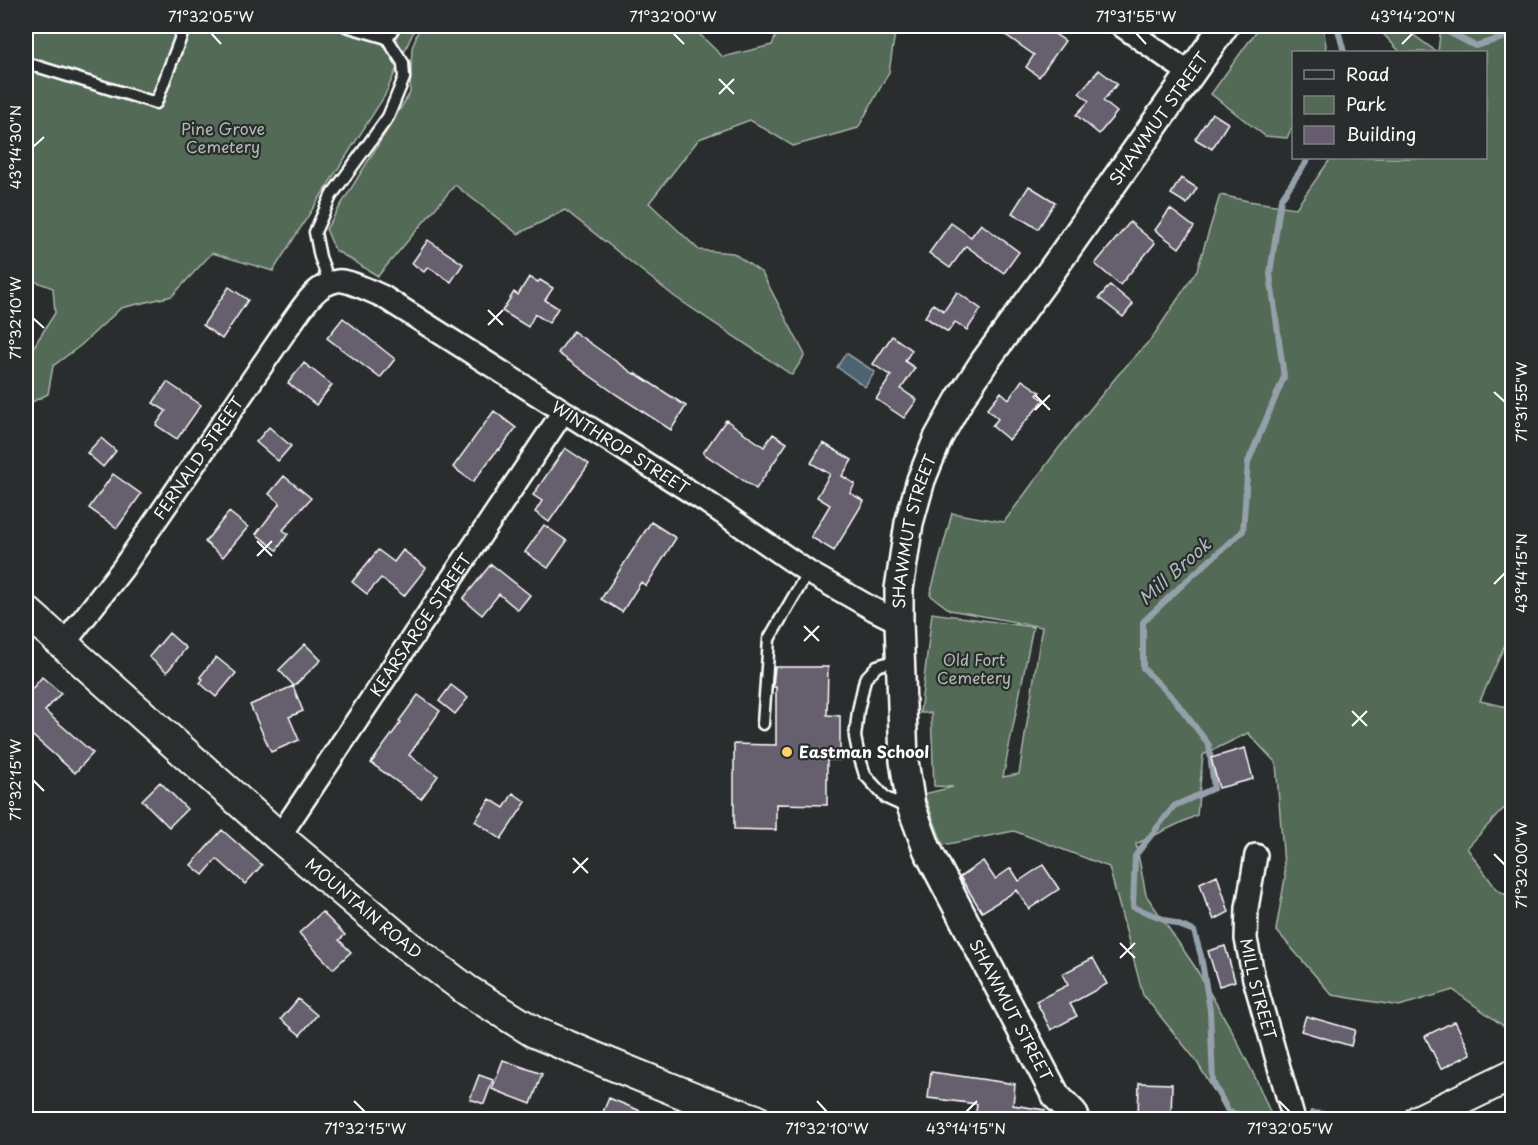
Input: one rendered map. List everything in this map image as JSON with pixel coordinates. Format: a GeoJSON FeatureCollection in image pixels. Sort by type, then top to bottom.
{"type":"FeatureCollection","features":[{"type":"Feature","properties":{"kind":"main road","name":"MOUNTAIN ROAD"},"geometry":{"type":"LineString","coordinates":[[26,611],[279,837],[408,946],[468,991],[534,1032],[702,1101],[756,1119]]}},
{"type":"Feature","properties":{"kind":"main road"},"geometry":{"type":"LineString","coordinates":[[1419,1119],[1512,1075]]}},
{"type":"Feature","properties":{"kind":"street"},"geometry":{"type":"LineString","coordinates":[[1122,26],[1189,73]]}},
{"type":"Feature","properties":{"kind":"street","name":"SHAWMUT STREET"},"geometry":{"type":"LineString","coordinates":[[1076,1119],[1073,1113],[1056,1108],[927,849],[912,810],[904,761],[899,589],[909,523],[921,480],[938,438],[960,399],[1224,26]]}},
{"type":"Feature","properties":{"kind":"street","name":"WINTHROP STREET"},"geometry":{"type":"LineString","coordinates":[[334,282],[361,287],[382,296],[708,503],[808,572],[899,622]]}},
{"type":"Feature","properties":{"kind":"street","name":"FERNALD STREET"},"geometry":{"type":"LineString","coordinates":[[63,645],[123,568],[289,326],[316,290],[334,282]]}},
{"type":"Feature","properties":{"kind":"street","name":"KEARSARGE STREET"},"geometry":{"type":"LineString","coordinates":[[279,837],[563,412]]}},
{"type":"Feature","properties":{"kind":"street","name":"MILL STREET"},"geometry":{"type":"LineString","coordinates":[[1257,855],[1247,908],[1246,939],[1254,979],[1294,1119]]}},
{"type":"Feature","properties":{"kind":"lane"},"geometry":{"type":"LineString","coordinates":[[26,63],[156,103],[185,26]]}},
{"type":"Feature","properties":{"kind":"lane"},"geometry":{"type":"LineString","coordinates":[[334,282],[320,257],[315,232],[332,196],[388,117],[404,78],[403,63],[387,38],[346,26]]}},
{"type":"Feature","properties":{"kind":"lane"},"geometry":{"type":"LineString","coordinates":[[387,38],[395,26]]}},
{"type":"Feature","properties":{"kind":"lane"},"geometry":{"type":"LineString","coordinates":[[763,724],[769,639],[808,572]]}},
{"type":"Feature","properties":{"kind":"lane"},"geometry":{"type":"LineString","coordinates":[[900,659],[878,666],[865,679],[855,737],[865,776],[886,798],[912,810]]}},
{"type":"Feature","properties":{"kind":"green space","name":"Pine Grove Cemetery"},"geometry":{"type":"Polygon","coordinates":[[[26,26],[416,26],[384,97],[273,271],[212,253],[172,296],[121,308],[80,346],[53,366],[48,394],[26,405],[26,359],[55,313],[53,288],[26,278],[26,26]]]}},
{"type":"Feature","properties":{"kind":"green space"},"geometry":{"type":"Polygon","coordinates":[[[420,26],[691,26],[723,57],[772,45],[780,26],[896,26],[889,72],[858,128],[793,146],[750,120],[699,139],[649,203],[699,250],[733,253],[762,273],[805,355],[792,375],[675,297],[565,210],[518,234],[455,185],[378,276],[335,250],[326,229],[410,93],[412,48],[420,26]]]}},
{"type":"Feature","properties":{"kind":"green space"},"geometry":{"type":"Polygon","coordinates":[[[1260,26],[1323,26],[1326,46],[1324,51],[1292,51],[1292,127],[1287,138],[1265,136],[1211,94],[1260,26]]]}},
{"type":"Feature","properties":{"kind":"green space"},"geometry":{"type":"Polygon","coordinates":[[[1376,26],[1401,26],[1436,51],[1399,51],[1376,26]]]}},
{"type":"Feature","properties":{"kind":"green space","name":"Old Fort Cemetery"},"geometry":{"type":"Polygon","coordinates":[[[1441,26],[1512,26],[1512,629],[1480,701],[1512,708],[1512,804],[1502,810],[1467,848],[1497,890],[1512,898],[1512,1032],[1453,990],[1399,1006],[1332,995],[1276,930],[1285,878],[1276,763],[1248,733],[1203,755],[1197,815],[1136,844],[1146,895],[1195,967],[1232,1031],[1273,1119],[1231,1119],[1195,1059],[1143,995],[1109,867],[1014,831],[943,845],[924,794],[953,787],[934,786],[931,713],[920,713],[932,613],[1033,627],[1003,777],[1019,774],[1042,627],[950,610],[930,595],[952,513],[1004,522],[1058,449],[1117,376],[1152,338],[1197,270],[1220,195],[1296,208],[1330,159],[1487,159],[1487,51],[1438,51],[1441,26]]]}},
{"type":"Feature","properties":{"kind":"water"},"geometry":{"type":"Polygon","coordinates":[[[846,353],[875,372],[865,387],[837,367],[846,353]]]}},
{"type":"Feature","properties":{"kind":"building"},"geometry":{"type":"Polygon","coordinates":[[[993,26],[1043,26],[1065,41],[1039,77],[1026,67],[1034,55],[993,26]]]}},
{"type":"Feature","properties":{"kind":"building"},"geometry":{"type":"Polygon","coordinates":[[[1099,70],[1117,84],[1103,101],[1117,112],[1099,134],[1076,115],[1089,101],[1079,93],[1099,70]]]}},
{"type":"Feature","properties":{"kind":"building"},"geometry":{"type":"Polygon","coordinates":[[[1212,113],[1228,123],[1212,149],[1195,139],[1212,113]]]}},
{"type":"Feature","properties":{"kind":"building"},"geometry":{"type":"Polygon","coordinates":[[[1181,178],[1197,188],[1187,204],[1171,194],[1181,178]]]}},
{"type":"Feature","properties":{"kind":"building"},"geometry":{"type":"Polygon","coordinates":[[[1029,186],[1055,202],[1038,229],[1012,213],[1029,186]]]}},
{"type":"Feature","properties":{"kind":"building"},"geometry":{"type":"Polygon","coordinates":[[[1170,209],[1194,227],[1179,248],[1155,230],[1170,209]]]}},
{"type":"Feature","properties":{"kind":"building"},"geometry":{"type":"Polygon","coordinates":[[[1130,222],[1155,243],[1120,285],[1095,264],[1130,222]]]}},
{"type":"Feature","properties":{"kind":"building"},"geometry":{"type":"Polygon","coordinates":[[[951,223],[971,237],[981,224],[1019,252],[1004,273],[966,246],[950,268],[929,253],[951,223]]]}},
{"type":"Feature","properties":{"kind":"building"},"geometry":{"type":"Polygon","coordinates":[[[428,240],[463,264],[451,282],[428,267],[424,272],[412,263],[428,240]]]}},
{"type":"Feature","properties":{"kind":"building"},"geometry":{"type":"Polygon","coordinates":[[[529,277],[538,282],[540,280],[553,288],[545,300],[558,308],[549,323],[535,314],[528,327],[502,311],[514,292],[518,295],[529,277]]]}},
{"type":"Feature","properties":{"kind":"building"},"geometry":{"type":"Polygon","coordinates":[[[1110,285],[1133,304],[1123,317],[1099,298],[1110,285]]]}},
{"type":"Feature","properties":{"kind":"building"},"geometry":{"type":"Polygon","coordinates":[[[229,287],[248,300],[222,339],[203,325],[229,287]]]}},
{"type":"Feature","properties":{"kind":"building"},"geometry":{"type":"Polygon","coordinates":[[[957,292],[981,309],[967,330],[955,322],[948,332],[925,317],[933,304],[944,311],[957,292]]]}},
{"type":"Feature","properties":{"kind":"building"},"geometry":{"type":"Polygon","coordinates":[[[343,318],[395,359],[380,378],[327,338],[343,318]]]}},
{"type":"Feature","properties":{"kind":"building"},"geometry":{"type":"Polygon","coordinates":[[[573,331],[634,374],[686,406],[671,430],[558,353],[573,331]]]}},
{"type":"Feature","properties":{"kind":"building"},"geometry":{"type":"Polygon","coordinates":[[[892,336],[912,350],[905,361],[915,368],[901,389],[917,400],[904,418],[876,399],[891,376],[873,364],[892,336]]]}},
{"type":"Feature","properties":{"kind":"building"},"geometry":{"type":"Polygon","coordinates":[[[304,363],[332,385],[316,405],[288,383],[304,363]]]}},
{"type":"Feature","properties":{"kind":"building"},"geometry":{"type":"Polygon","coordinates":[[[1022,380],[1040,392],[1037,395],[1044,400],[1009,440],[992,426],[998,419],[987,409],[1001,392],[1009,399],[1022,380]]]}},
{"type":"Feature","properties":{"kind":"building"},"geometry":{"type":"Polygon","coordinates":[[[167,382],[201,405],[177,439],[156,425],[166,411],[153,403],[167,382]]]}},
{"type":"Feature","properties":{"kind":"building"},"geometry":{"type":"Polygon","coordinates":[[[494,411],[516,428],[473,482],[453,467],[494,411]]]}},
{"type":"Feature","properties":{"kind":"building"},"geometry":{"type":"Polygon","coordinates":[[[726,420],[764,447],[773,434],[787,443],[756,489],[703,453],[726,420]]]}},
{"type":"Feature","properties":{"kind":"building"},"geometry":{"type":"Polygon","coordinates":[[[269,427],[291,446],[278,461],[256,442],[269,427]]]}},
{"type":"Feature","properties":{"kind":"building"},"geometry":{"type":"Polygon","coordinates":[[[101,438],[116,451],[103,467],[87,453],[101,438]]]}},
{"type":"Feature","properties":{"kind":"building"},"geometry":{"type":"Polygon","coordinates":[[[823,443],[852,460],[842,476],[855,484],[850,493],[864,501],[834,551],[811,537],[830,505],[817,497],[830,474],[811,463],[823,443]]]}},
{"type":"Feature","properties":{"kind":"building"},"geometry":{"type":"Polygon","coordinates":[[[565,448],[589,464],[549,522],[535,512],[542,501],[533,495],[565,448]]]}},
{"type":"Feature","properties":{"kind":"building"},"geometry":{"type":"Polygon","coordinates":[[[113,474],[141,494],[117,528],[89,508],[113,474]]]}},
{"type":"Feature","properties":{"kind":"building"},"geometry":{"type":"Polygon","coordinates":[[[284,476],[311,498],[283,530],[288,534],[277,550],[256,534],[280,503],[269,494],[284,476]]]}},
{"type":"Feature","properties":{"kind":"building"},"geometry":{"type":"Polygon","coordinates":[[[229,512],[248,527],[223,557],[205,542],[229,512]]]}},
{"type":"Feature","properties":{"kind":"building"},"geometry":{"type":"Polygon","coordinates":[[[651,522],[676,538],[646,586],[641,582],[622,612],[601,599],[651,522]]]}},
{"type":"Feature","properties":{"kind":"building"},"geometry":{"type":"Polygon","coordinates":[[[544,525],[567,541],[548,568],[525,552],[544,525]]]}},
{"type":"Feature","properties":{"kind":"building"},"geometry":{"type":"Polygon","coordinates":[[[378,550],[394,562],[403,550],[426,568],[404,596],[381,578],[367,594],[352,582],[378,550]]]}},
{"type":"Feature","properties":{"kind":"building"},"geometry":{"type":"Polygon","coordinates":[[[491,564],[530,595],[518,610],[499,594],[482,615],[463,599],[491,564]]]}},
{"type":"Feature","properties":{"kind":"building"},"geometry":{"type":"Polygon","coordinates":[[[169,633],[186,648],[167,672],[149,657],[169,633]]]}},
{"type":"Feature","properties":{"kind":"building"},"geometry":{"type":"Polygon","coordinates":[[[305,644],[321,660],[294,686],[279,670],[305,644]]]}},
{"type":"Feature","properties":{"kind":"building"},"geometry":{"type":"Polygon","coordinates":[[[216,657],[236,673],[216,697],[200,683],[203,679],[200,677],[216,657]]]}},
{"type":"Feature","properties":{"kind":"building","name":"Eastman School"},"geometry":{"type":"Polygon","coordinates":[[[775,667],[828,667],[827,715],[840,716],[840,760],[827,760],[827,805],[776,804],[776,830],[734,829],[734,744],[776,745],[776,687],[773,687],[775,667]]]}},
{"type":"Feature","properties":{"kind":"building"},"geometry":{"type":"Polygon","coordinates":[[[42,677],[61,693],[45,711],[93,753],[75,773],[26,730],[26,696],[42,677]]]}},
{"type":"Feature","properties":{"kind":"building"},"geometry":{"type":"Polygon","coordinates":[[[451,685],[468,698],[455,714],[439,701],[451,685]]]}},
{"type":"Feature","properties":{"kind":"building"},"geometry":{"type":"Polygon","coordinates":[[[293,686],[303,711],[289,717],[299,740],[271,752],[250,705],[293,686]]]}},
{"type":"Feature","properties":{"kind":"building"},"geometry":{"type":"Polygon","coordinates":[[[418,695],[440,711],[409,755],[438,776],[421,799],[371,763],[418,695]]]}},
{"type":"Feature","properties":{"kind":"building"},"geometry":{"type":"Polygon","coordinates":[[[1245,748],[1253,779],[1219,788],[1211,758],[1245,748]]]}},
{"type":"Feature","properties":{"kind":"building"},"geometry":{"type":"Polygon","coordinates":[[[160,782],[187,809],[169,827],[142,800],[160,782]]]}},
{"type":"Feature","properties":{"kind":"building"},"geometry":{"type":"Polygon","coordinates":[[[513,793],[526,802],[501,839],[475,821],[490,799],[504,808],[513,793]]]}},
{"type":"Feature","properties":{"kind":"building"},"geometry":{"type":"Polygon","coordinates":[[[222,830],[262,865],[245,884],[217,859],[203,875],[191,865],[222,830]]]}},
{"type":"Feature","properties":{"kind":"building"},"geometry":{"type":"Polygon","coordinates":[[[983,861],[995,879],[1011,868],[1019,881],[1043,865],[1059,889],[1029,909],[1017,890],[982,912],[960,877],[983,861]]]}},
{"type":"Feature","properties":{"kind":"building"},"geometry":{"type":"Polygon","coordinates":[[[1217,875],[1229,912],[1214,920],[1200,883],[1217,875]]]}},
{"type":"Feature","properties":{"kind":"building"},"geometry":{"type":"Polygon","coordinates":[[[322,912],[345,935],[339,940],[351,952],[333,969],[299,933],[322,912]]]}},
{"type":"Feature","properties":{"kind":"building"},"geometry":{"type":"Polygon","coordinates":[[[1225,946],[1235,981],[1219,986],[1208,951],[1225,946]]]}},
{"type":"Feature","properties":{"kind":"building"},"geometry":{"type":"Polygon","coordinates":[[[1093,958],[1107,984],[1070,1004],[1077,1016],[1051,1030],[1036,1001],[1068,985],[1062,974],[1093,958]]]}},
{"type":"Feature","properties":{"kind":"building"},"geometry":{"type":"Polygon","coordinates":[[[298,999],[317,1015],[300,1035],[281,1019],[298,999]]]}},
{"type":"Feature","properties":{"kind":"building"},"geometry":{"type":"Polygon","coordinates":[[[1306,1016],[1355,1030],[1351,1046],[1301,1031],[1306,1016]]]}},
{"type":"Feature","properties":{"kind":"building"},"geometry":{"type":"Polygon","coordinates":[[[1455,1021],[1471,1054],[1441,1069],[1425,1036],[1455,1021]]]}},
{"type":"Feature","properties":{"kind":"building"},"geometry":{"type":"Polygon","coordinates":[[[503,1060],[542,1074],[531,1104],[492,1089],[503,1060]]]}},
{"type":"Feature","properties":{"kind":"building"},"geometry":{"type":"Polygon","coordinates":[[[931,1072],[1015,1084],[1013,1105],[1045,1110],[1044,1119],[975,1119],[977,1104],[928,1098],[931,1072]]]}},
{"type":"Feature","properties":{"kind":"building"},"geometry":{"type":"Polygon","coordinates":[[[479,1075],[493,1080],[484,1104],[470,1099],[479,1075]]]}},
{"type":"Feature","properties":{"kind":"building"},"geometry":{"type":"Polygon","coordinates":[[[1139,1083],[1172,1084],[1171,1118],[1138,1116],[1139,1083]]]}},
{"type":"Feature","properties":{"kind":"building"},"geometry":{"type":"Polygon","coordinates":[[[609,1098],[660,1119],[600,1119],[609,1098]]]}},
{"type":"Feature","properties":{"kind":"waterway","name":"Mill Brook"},"geometry":{"type":"LineString","coordinates":[[1337,26],[1344,51]]}},
{"type":"Feature","properties":{"kind":"waterway","name":"Mill Brook"},"geometry":{"type":"LineString","coordinates":[[1437,26],[1475,46],[1512,35]]}},
{"type":"Feature","properties":{"kind":"waterway","name":"Mill Brook"},"geometry":{"type":"LineString","coordinates":[[1253,1120],[1228,1111],[1213,1082],[1210,1010],[1201,956],[1194,931],[1133,907],[1135,856],[1174,806],[1214,788],[1209,745],[1174,699],[1143,668],[1143,622],[1243,531],[1248,462],[1284,377],[1270,274],[1281,199],[1308,159]]}},
{"type":"Feature","properties":{"kind":"waterway","name":"Mill Brook"},"geometry":{"type":"LineString","coordinates":[[1312,1113],[1335,1115],[1348,1120]]}},
{"type":"Feature","properties":{"kind":"place","name":"Eastman School"},"geometry":{"type":"Point","coordinates":[787,752]}}]}
